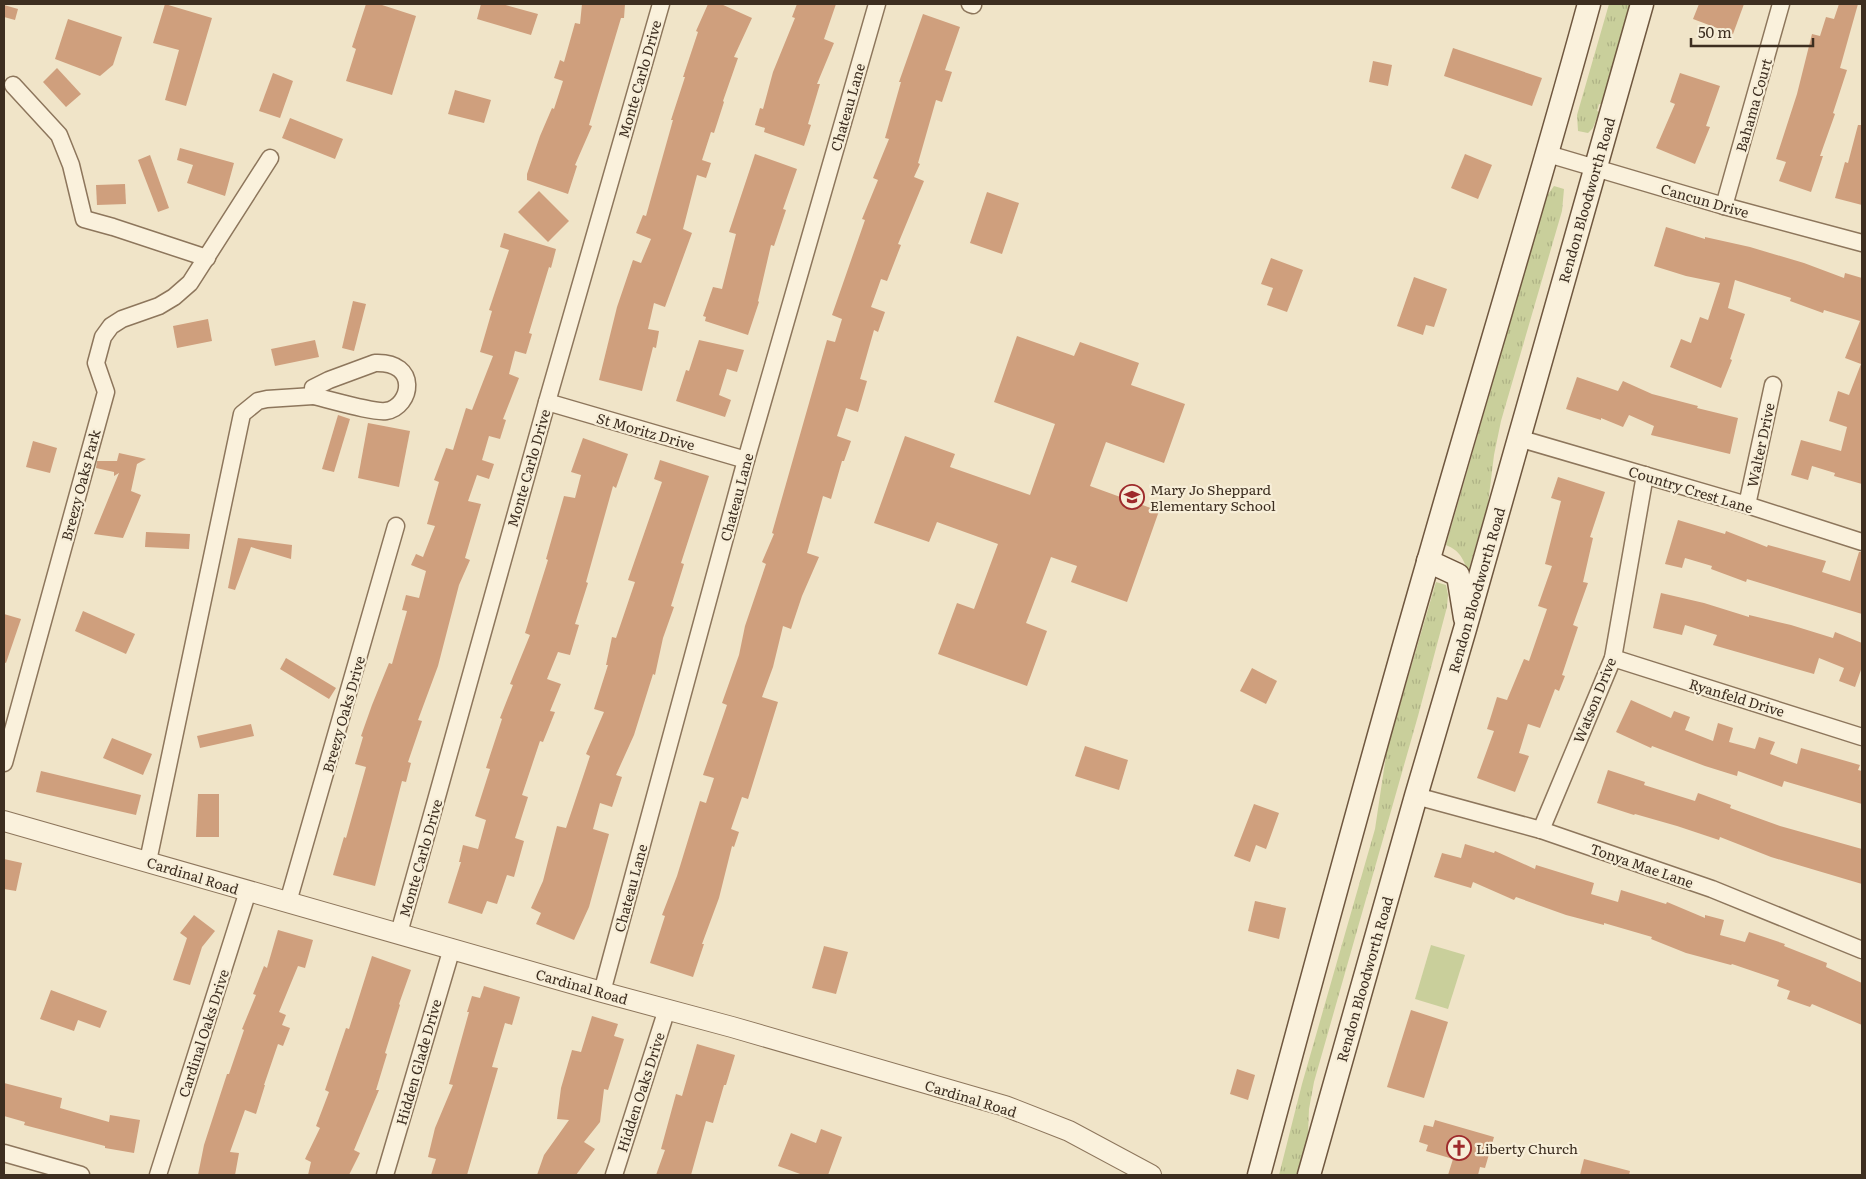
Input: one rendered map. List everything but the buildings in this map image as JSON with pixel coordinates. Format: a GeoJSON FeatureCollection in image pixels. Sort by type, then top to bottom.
{"type":"FeatureCollection","features":[{"type":"Feature","properties":{"kind":"main road"},"geometry":{"type":"LineString","coordinates":[[1259,1175],[1330,909],[1428,561],[1548,154],[1589,4]]}},
{"type":"Feature","properties":{"kind":"main road","name":"Rendon Bloodworth Road"},"geometry":{"type":"LineString","coordinates":[[1309,1175],[1642,4]]}},
{"type":"Feature","properties":{"kind":"main road"},"geometry":{"type":"LineString","coordinates":[[1428,561],[1458,575],[1464,605],[1465,629]]}},
{"type":"Feature","properties":{"kind":"street","name":"Monte Carlo Drive"},"geometry":{"type":"LineString","coordinates":[[399,933],[547,402],[661,4]]}},
{"type":"Feature","properties":{"kind":"street","name":"Chateau Lane"},"geometry":{"type":"LineString","coordinates":[[602,992],[746,460],[876,4]]}},
{"type":"Feature","properties":{"kind":"street","name":"Bahama Court"},"geometry":{"type":"LineString","coordinates":[[1724,206],[1781,4]]}},
{"type":"Feature","properties":{"kind":"street"},"geometry":{"type":"LineString","coordinates":[[13,85],[59,135],[71,165],[84,219],[207,258]]}},
{"type":"Feature","properties":{"kind":"street","name":"Cancun Drive"},"geometry":{"type":"LineString","coordinates":[[1548,154],[1724,206],[1862,243]]}},
{"type":"Feature","properties":{"kind":"street","name":"Breezy Oaks Park"},"geometry":{"type":"LineString","coordinates":[[4,763],[106,392],[96,363],[103,337],[112,326],[122,319],[158,306],[174,297],[190,283],[270,158]]}},
{"type":"Feature","properties":{"kind":"street"},"geometry":{"type":"LineString","coordinates":[[148,861],[242,414],[258,401],[313,396],[379,412],[387,411],[394,409],[403,400],[407,384],[405,374],[401,368],[386,363],[375,363],[313,388],[313,396]]}},
{"type":"Feature","properties":{"kind":"street","name":"Walter Drive"},"geometry":{"type":"LineString","coordinates":[[1747,505],[1773,385]]}},
{"type":"Feature","properties":{"kind":"street","name":"St Moritz Drive"},"geometry":{"type":"LineString","coordinates":[[547,402],[746,460]]}},
{"type":"Feature","properties":{"kind":"street","name":"Country Crest Lane"},"geometry":{"type":"LineString","coordinates":[[1518,438],[1747,505],[1862,542]]}},
{"type":"Feature","properties":{"kind":"street","name":"Watson Drive"},"geometry":{"type":"LineString","coordinates":[[1541,830],[1612,658],[1645,475]]}},
{"type":"Feature","properties":{"kind":"street","name":"Breezy Oaks Drive"},"geometry":{"type":"LineString","coordinates":[[288,902],[396,526]]}},
{"type":"Feature","properties":{"kind":"street","name":"Ryanfeld Drive"},"geometry":{"type":"LineString","coordinates":[[1612,658],[1862,737]]}},
{"type":"Feature","properties":{"kind":"street","name":"Tonya Mae Lane"},"geometry":{"type":"LineString","coordinates":[[1416,796],[1541,830],[1712,889],[1862,950]]}},
{"type":"Feature","properties":{"kind":"street","name":"Cardinal Road"},"geometry":{"type":"LineString","coordinates":[[4,821],[1005,1106],[1069,1131],[1151,1175]]}},
{"type":"Feature","properties":{"kind":"street","name":"Cardinal Oaks Drive"},"geometry":{"type":"LineString","coordinates":[[158,1175],[248,891]]}},
{"type":"Feature","properties":{"kind":"street","name":"Hidden Glade Drive"},"geometry":{"type":"LineString","coordinates":[[385,1175],[452,948]]}},
{"type":"Feature","properties":{"kind":"street","name":"Hidden Oaks Drive"},"geometry":{"type":"LineString","coordinates":[[614,1175],[667,1009]]}},
{"type":"Feature","properties":{"kind":"street"},"geometry":{"type":"LineString","coordinates":[[4,1153],[80,1175]]}},
{"type":"Feature","properties":{"kind":"green space"},"geometry":{"type":"Polygon","coordinates":[[[1609,4],[1630,4],[1602,104],[1599,104],[1597,111],[1599,112],[1593,128],[1588,133],[1578,131],[1577,115],[1609,4]]]}},
{"type":"Feature","properties":{"kind":"green space"},"geometry":{"type":"Polygon","coordinates":[[[1554,186],[1564,189],[1562,211],[1501,421],[1494,455],[1488,504],[1468,572],[1460,556],[1455,550],[1446,545],[1546,197],[1554,186]]]}},
{"type":"Feature","properties":{"kind":"green space"},"geometry":{"type":"Polygon","coordinates":[[[1436,582],[1446,585],[1448,595],[1447,607],[1314,1082],[1309,1109],[1308,1134],[1298,1175],[1279,1175],[1302,1084],[1375,829],[1387,749],[1436,582]]]}},
{"type":"Feature","properties":{"kind":"green space"},"geometry":{"type":"Polygon","coordinates":[[[1431,945],[1465,955],[1448,1009],[1415,999],[1431,945]]]}},
{"type":"Feature","properties":{"kind":"place","name":"Mary Jo Sheppard Elementary School"},"geometry":{"type":"Point","coordinates":[1132,497]}},
{"type":"Feature","properties":{"kind":"place","name":"Liberty Church"},"geometry":{"type":"Point","coordinates":[1459,1148]}}]}
